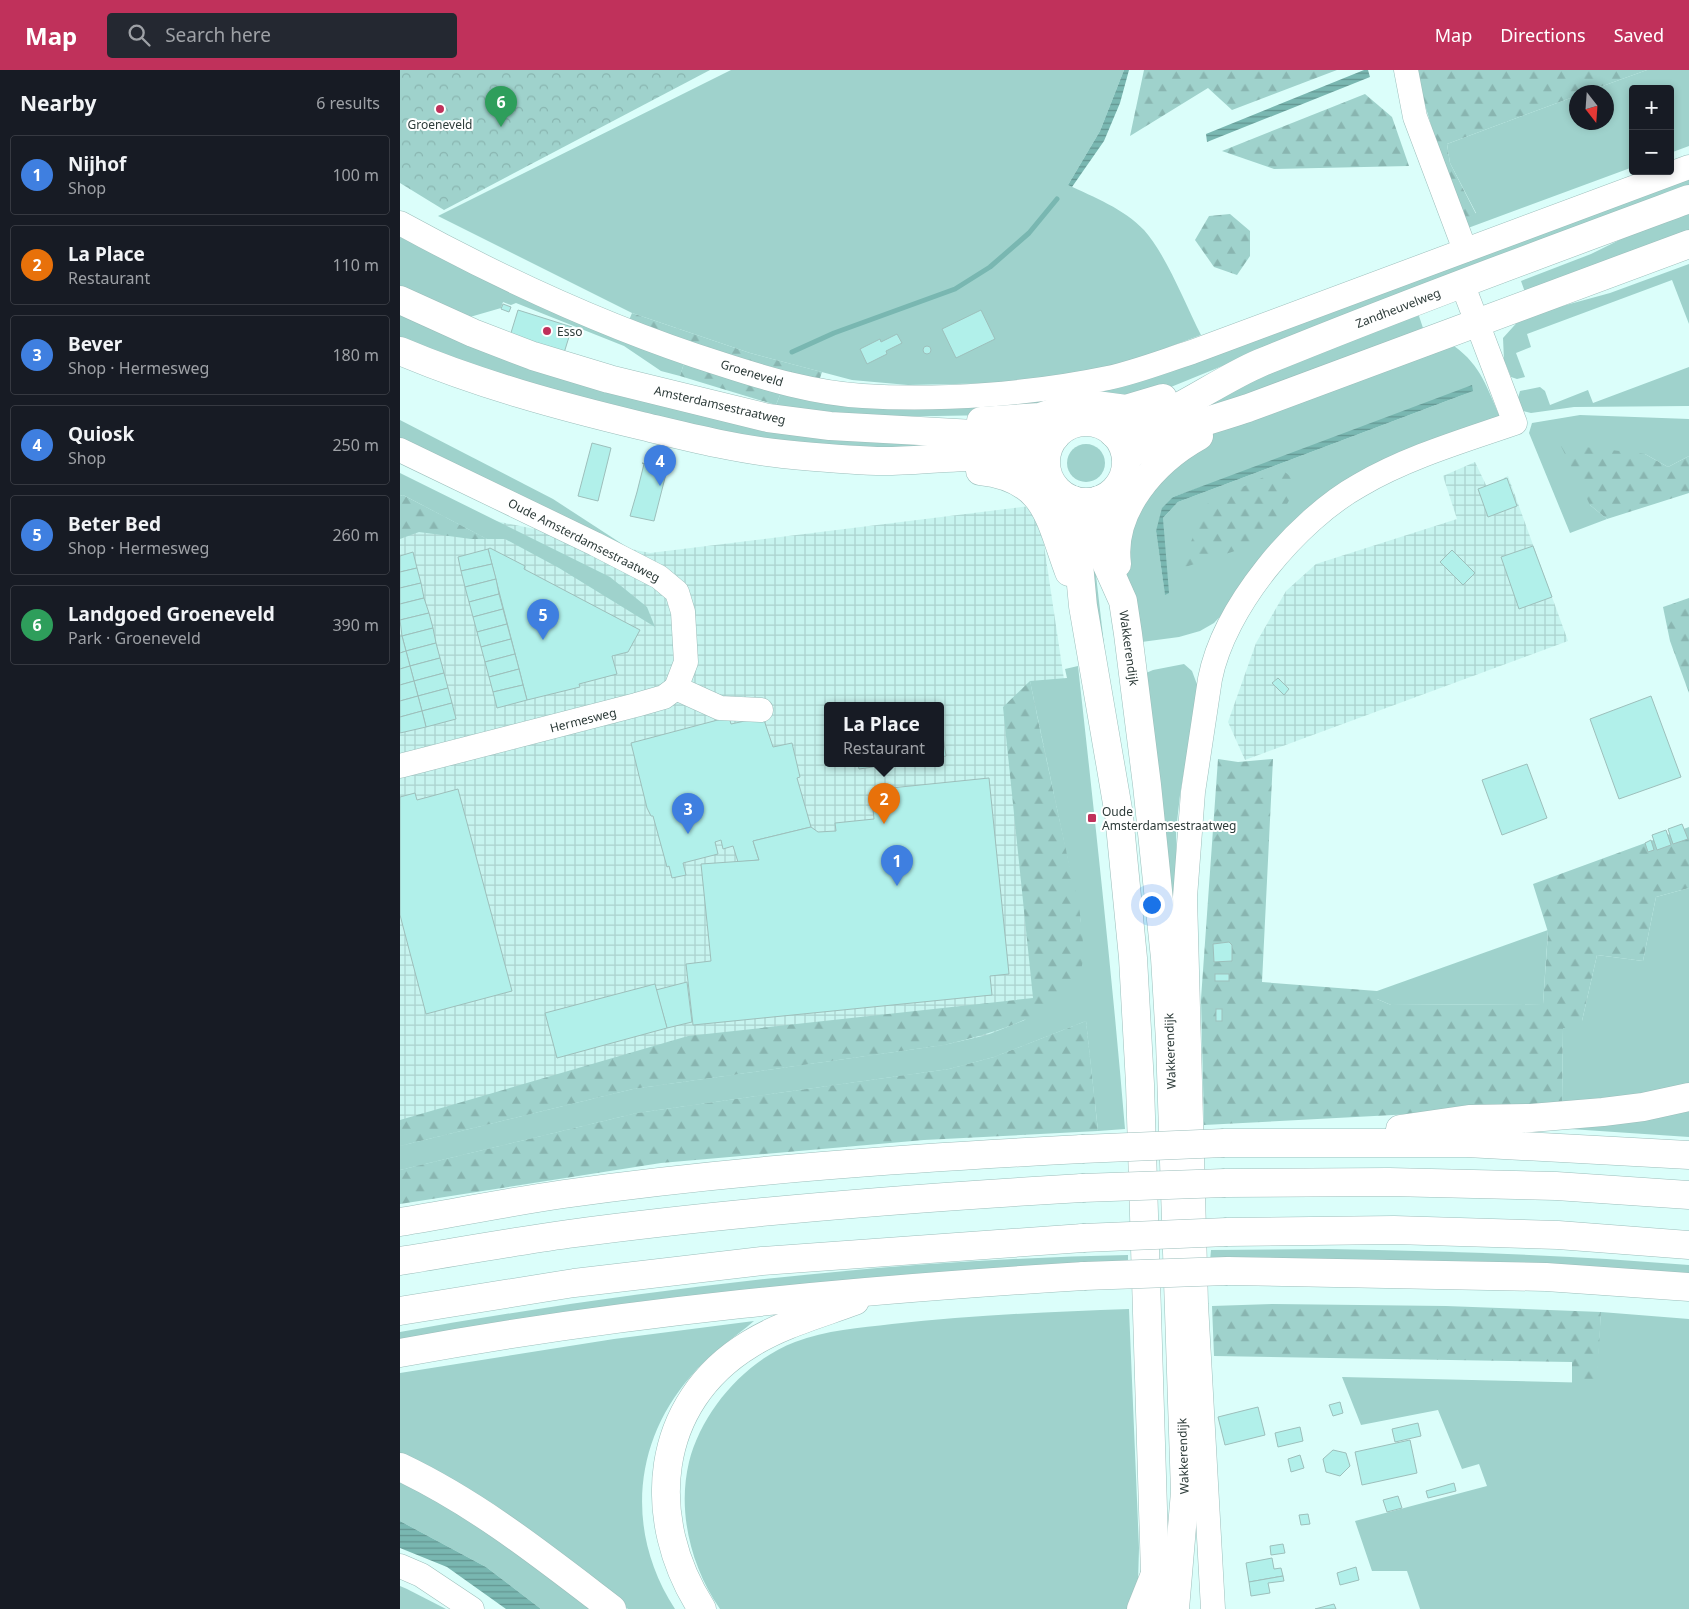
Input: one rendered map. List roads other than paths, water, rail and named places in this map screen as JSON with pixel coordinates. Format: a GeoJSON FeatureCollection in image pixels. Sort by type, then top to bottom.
{"type":"FeatureCollection","features":[{"type":"Feature","properties":{"kind":"main road","name":"Zandheuvelweg"},"geometry":{"type":"LineString","coordinates":[[1113,433],[1123,431],[1164,413],[1254,366],[1462,283],[1689,199]]}},
{"type":"Feature","properties":{"kind":"main road"},"geometry":{"type":"LineString","coordinates":[[1126,458],[1144,445],[1175,432],[1248,408],[1689,244]]}},
{"type":"Feature","properties":{"kind":"main road","name":"Amsterdamsestraatweg"},"geometry":{"type":"LineString","coordinates":[[400,300],[504,346],[609,379],[768,418],[830,426],[886,428],[1025,440],[1055,437]]}},
{"type":"Feature","properties":{"kind":"main road"},"geometry":{"type":"LineString","coordinates":[[400,351],[446,370],[522,394],[670,432],[780,453],[992,472],[1021,482],[1040,501],[1052,522],[1083,606],[1119,815],[1132,958],[1140,1084],[1155,1574],[1152,1609]]}},
{"type":"Feature","properties":{"kind":"main road"},"geometry":{"type":"LineString","coordinates":[[886,428],[1025,419],[1048,415],[1066,406],[1082,403],[1126,409],[1137,407],[1254,366]]}},
{"type":"Feature","properties":{"kind":"main road"},"geometry":{"type":"LineString","coordinates":[[1123,601],[1116,539],[1126,511],[1148,477],[1172,452],[1248,408]]}},
{"type":"Feature","properties":{"kind":"main road"},"geometry":{"type":"LineString","coordinates":[[1087,422],[1101,425],[1113,433],[1122,444],[1126,458],[1126,467],[1120,484],[1114,490],[1086,500],[1063,495],[1054,487],[1046,468],[1046,455],[1055,437],[1066,427],[1087,422]]}},
{"type":"Feature","properties":{"kind":"main road"},"geometry":{"type":"LineString","coordinates":[[878,461],[992,458],[1017,460],[1046,468]]}},
{"type":"Feature","properties":{"kind":"main road"},"geometry":{"type":"LineString","coordinates":[[1083,606],[1086,500]]}},
{"type":"Feature","properties":{"kind":"main road","name":"Wakkerendijk"},"geometry":{"type":"LineString","coordinates":[[1086,500],[1102,554],[1123,601],[1146,785],[1164,958],[1170,1041],[1185,1492],[1175,1609]]}},
{"type":"Feature","properties":{"kind":"main road"},"geometry":{"type":"LineString","coordinates":[[1307,1142],[1469,1119],[1531,1118],[1635,1108],[1689,1097]]}},
{"type":"Feature","properties":{"kind":"main road"},"geometry":{"type":"LineString","coordinates":[[400,1222],[564,1194],[741,1174],[870,1162],[1082,1149],[1224,1143],[1467,1143],[1689,1154]]}},
{"type":"Feature","properties":{"kind":"main road"},"geometry":{"type":"LineString","coordinates":[[400,1262],[568,1234],[763,1212],[948,1196],[1082,1188],[1225,1183],[1389,1182],[1506,1185],[1689,1195]]}},
{"type":"Feature","properties":{"kind":"main road"},"geometry":{"type":"LineString","coordinates":[[400,1311],[574,1283],[762,1261],[1083,1238],[1227,1232],[1394,1230],[1558,1235],[1689,1245]]}},
{"type":"Feature","properties":{"kind":"main road"},"geometry":{"type":"LineString","coordinates":[[400,1353],[534,1330],[636,1316],[887,1289],[1084,1276],[1227,1271],[1536,1277],[1689,1287]]}},
{"type":"Feature","properties":{"kind":"main road"},"geometry":{"type":"LineString","coordinates":[[702,1609],[686,1584],[677,1561],[667,1516],[666,1473],[675,1433],[682,1417],[706,1380],[734,1354],[750,1343],[784,1326],[887,1289]]}},
{"type":"Feature","properties":{"kind":"main road"},"geometry":{"type":"LineString","coordinates":[[400,1467],[435,1484],[485,1514],[612,1609]]}},
{"type":"Feature","properties":{"kind":"main road"},"geometry":{"type":"LineString","coordinates":[[1141,1609],[1155,1574]]}},
{"type":"Feature","properties":{"kind":"street"},"geometry":{"type":"LineString","coordinates":[[1406,70],[1415,117],[1465,250],[1689,167]]}},
{"type":"Feature","properties":{"kind":"street","name":"Groeneveld"},"geometry":{"type":"LineString","coordinates":[[400,223],[437,244],[599,320],[688,354],[780,383],[861,396],[923,397],[983,395],[1118,375],[1192,352],[1465,250]]}},
{"type":"Feature","properties":{"kind":"street"},"geometry":{"type":"LineString","coordinates":[[1462,283],[1476,323]]}},
{"type":"Feature","properties":{"kind":"street","name":"Wakkerendijk"},"geometry":{"type":"LineString","coordinates":[[1213,1609],[1196,1304],[1185,897],[1193,792],[1212,664],[1230,620],[1252,587],[1274,559],[1332,502],[1360,484],[1411,460],[1515,423],[1476,323]]}},
{"type":"Feature","properties":{"kind":"street","name":"Oude Amsterdamsestraatweg"},"geometry":{"type":"LineString","coordinates":[[400,450],[603,548],[659,577],[677,592],[683,612],[686,662],[676,688]]}},
{"type":"Feature","properties":{"kind":"street"},"geometry":{"type":"LineString","coordinates":[[676,688],[720,708],[761,710]]}},
{"type":"Feature","properties":{"kind":"street","name":"Hermesweg"},"geometry":{"type":"LineString","coordinates":[[400,766],[636,705],[664,697],[676,688]]}},
{"type":"Feature","properties":{"kind":"street"},"geometry":{"type":"LineString","coordinates":[[400,1566],[421,1575],[472,1609]]}},
{"type":"Feature","properties":{"kind":"waterway"},"geometry":{"type":"LineString","coordinates":[[792,352],[834,333],[955,289],[990,267],[1029,233],[1057,199]]}},
{"type":"Feature","properties":{"kind":"place","name":"Groeneveld"},"geometry":{"type":"Point","coordinates":[440,109]}},
{"type":"Feature","properties":{"kind":"place","name":"Landgoed Groeneveld"},"geometry":{"type":"Point","coordinates":[501,127]}},
{"type":"Feature","properties":{"kind":"place","name":"Esso"},"geometry":{"type":"Point","coordinates":[547,331]}},
{"type":"Feature","properties":{"kind":"place","name":"Quiosk"},"geometry":{"type":"Point","coordinates":[660,486]}},
{"type":"Feature","properties":{"kind":"place","name":"Beter Bed"},"geometry":{"type":"Point","coordinates":[543,640]}},
{"type":"Feature","properties":{"kind":"place","name":"Oude Amsterdamsestraatweg"},"geometry":{"type":"Point","coordinates":[1092,818]}},
{"type":"Feature","properties":{"kind":"place","name":"La Place"},"geometry":{"type":"Point","coordinates":[884,824]}},
{"type":"Feature","properties":{"kind":"place","name":"Bever"},"geometry":{"type":"Point","coordinates":[688,834]}},
{"type":"Feature","properties":{"kind":"place","name":"Nijhof"},"geometry":{"type":"Point","coordinates":[897,886]}}]}
